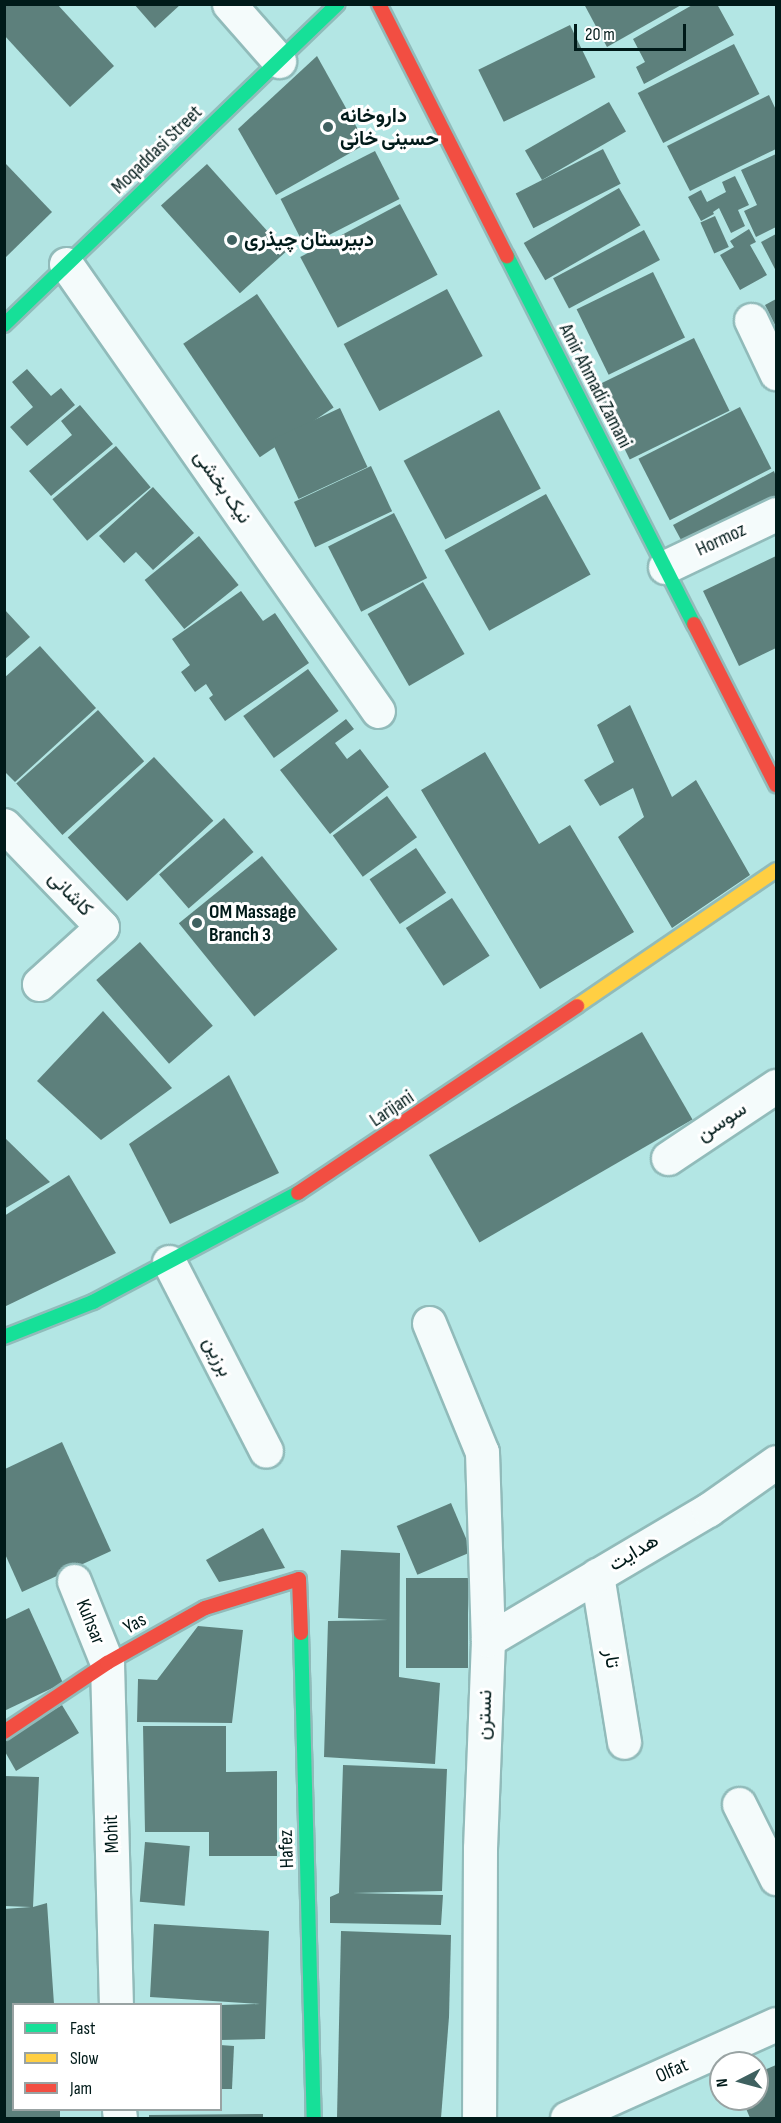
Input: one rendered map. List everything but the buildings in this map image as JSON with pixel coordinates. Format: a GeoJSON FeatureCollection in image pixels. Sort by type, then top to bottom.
{"type":"FeatureCollection","features":[{"type":"Feature","properties":{"kind":"street"},"geometry":{"type":"LineString","coordinates":[[229,4],[279,61]]}},
{"type":"Feature","properties":{"kind":"street","name":"Moqaddasi Street"},"geometry":{"type":"LineString","coordinates":[[4,325],[338,4]]}},
{"type":"Feature","properties":{"kind":"street","name":"Amir Ahmadi Zamani"},"geometry":{"type":"LineString","coordinates":[[379,4],[777,785]]}},
{"type":"Feature","properties":{"kind":"street","name":"نیک بخشی"},"geometry":{"type":"LineString","coordinates":[[66,264],[378,711]]}},
{"type":"Feature","properties":{"kind":"street"},"geometry":{"type":"LineString","coordinates":[[751,320],[777,373]]}},
{"type":"Feature","properties":{"kind":"street","name":"Hormoz"},"geometry":{"type":"LineString","coordinates":[[666,567],[777,514]]}},
{"type":"Feature","properties":{"kind":"street","name":"کاشانی"},"geometry":{"type":"LineString","coordinates":[[4,825],[102,927],[39,984]]}},
{"type":"Feature","properties":{"kind":"street","name":"Larijani"},"geometry":{"type":"LineString","coordinates":[[4,1337],[93,1302],[316,1184],[777,870]]}},
{"type":"Feature","properties":{"kind":"street","name":"سوسن"},"geometry":{"type":"LineString","coordinates":[[668,1158],[777,1086]]}},
{"type":"Feature","properties":{"kind":"street","name":"برزین"},"geometry":{"type":"LineString","coordinates":[[169,1262],[266,1451]]}},
{"type":"Feature","properties":{"kind":"street","name":"نسترن"},"geometry":{"type":"LineString","coordinates":[[429,1323],[482,1452],[488,1640],[480,1848],[479,2118]]}},
{"type":"Feature","properties":{"kind":"street","name":"هدایت"},"geometry":{"type":"LineString","coordinates":[[488,1640],[708,1510],[777,1462]]}},
{"type":"Feature","properties":{"kind":"street","name":"تار"},"geometry":{"type":"LineString","coordinates":[[597,1575],[624,1742]]}},
{"type":"Feature","properties":{"kind":"street","name":"Yas"},"geometry":{"type":"LineString","coordinates":[[4,1731],[107,1663],[205,1608],[299,1579]]}},
{"type":"Feature","properties":{"kind":"street","name":"Hafez"},"geometry":{"type":"LineString","coordinates":[[299,1579],[314,2118]]}},
{"type":"Feature","properties":{"kind":"street","name":"Kuhsar"},"geometry":{"type":"LineString","coordinates":[[74,1581],[107,1663]]}},
{"type":"Feature","properties":{"kind":"street","name":"Mohit"},"geometry":{"type":"LineString","coordinates":[[107,1663],[116,2003]]}},
{"type":"Feature","properties":{"kind":"street"},"geometry":{"type":"LineString","coordinates":[[739,1804],[777,1878]]}},
{"type":"Feature","properties":{"kind":"street","name":"Olfat"},"geometry":{"type":"LineString","coordinates":[[567,2118],[777,2024]]}},
{"type":"Feature","properties":{"kind":"traffic: fast"},"geometry":{"type":"LineString","coordinates":[[4,325],[338,4]]}},
{"type":"Feature","properties":{"kind":"traffic: fast"},"geometry":{"type":"LineString","coordinates":[[507,256],[694,624]]}},
{"type":"Feature","properties":{"kind":"traffic: fast"},"geometry":{"type":"LineString","coordinates":[[4,1337],[93,1302],[298,1193]]}},
{"type":"Feature","properties":{"kind":"traffic: fast"},"geometry":{"type":"LineString","coordinates":[[301,1633],[314,2118]]}},
{"type":"Feature","properties":{"kind":"traffic: slow"},"geometry":{"type":"LineString","coordinates":[[577,1006],[776,870]]}},
{"type":"Feature","properties":{"kind":"traffic: jam"},"geometry":{"type":"LineString","coordinates":[[379,4],[507,256]]}},
{"type":"Feature","properties":{"kind":"traffic: jam"},"geometry":{"type":"LineString","coordinates":[[694,624],[776,785]]}},
{"type":"Feature","properties":{"kind":"traffic: jam"},"geometry":{"type":"LineString","coordinates":[[298,1193],[577,1006]]}},
{"type":"Feature","properties":{"kind":"traffic: jam"},"geometry":{"type":"LineString","coordinates":[[4,1732],[107,1663],[205,1608],[299,1579],[301,1633]]}},
{"type":"Feature","properties":{"kind":"place","name":"داروخانه‌ حسینی خانی"},"geometry":{"type":"Point","coordinates":[328,127]}},
{"type":"Feature","properties":{"kind":"place","name":"دبیرستان چیذری"},"geometry":{"type":"Point","coordinates":[232,240]}},
{"type":"Feature","properties":{"kind":"place","name":"OM Massage Branch 3"},"geometry":{"type":"Point","coordinates":[197,923]}}]}
